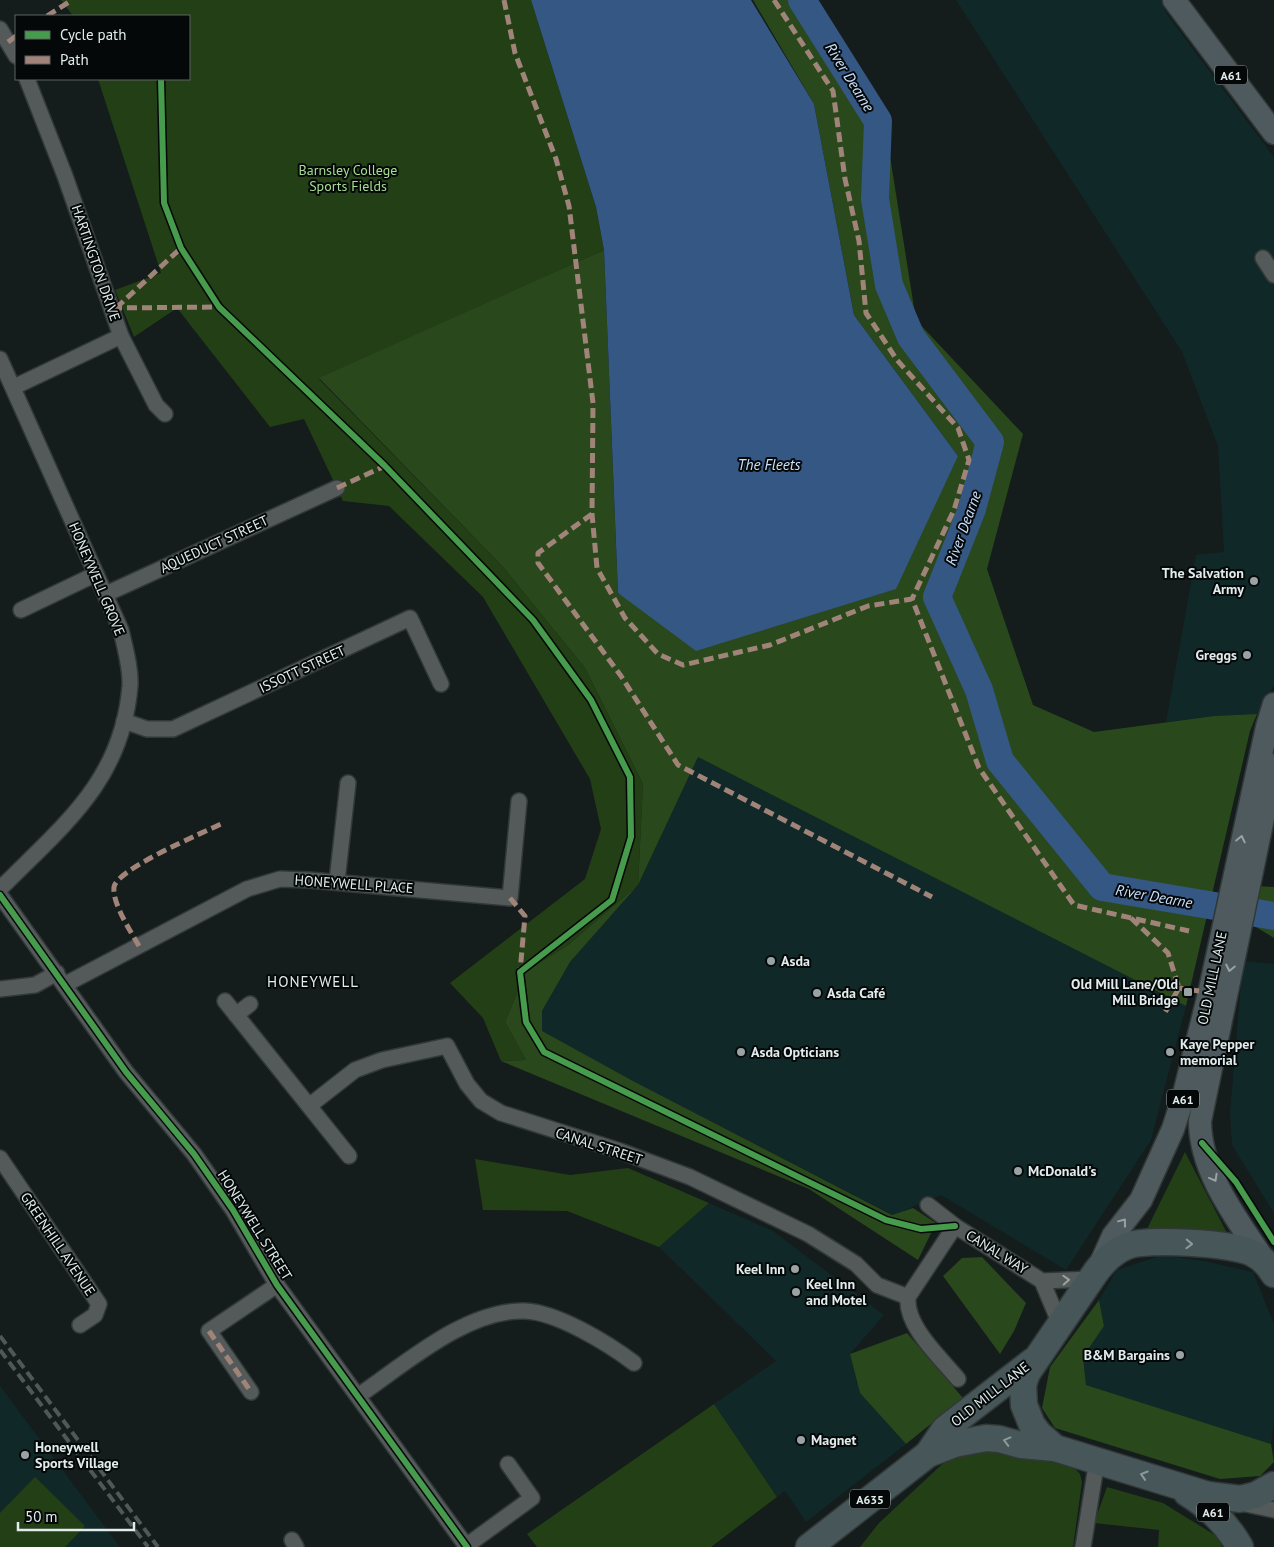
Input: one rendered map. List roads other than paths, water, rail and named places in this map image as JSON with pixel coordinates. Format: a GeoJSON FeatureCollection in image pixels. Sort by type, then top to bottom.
{"type":"FeatureCollection","features":[{"type":"Feature","properties":{"kind":"highway"},"geometry":{"type":"LineString","coordinates":[[1055,1448],[1032,1426],[1024,1405],[1023,1385],[1027,1373],[1095,1272],[1128,1245],[1143,1242],[1229,1246],[1254,1253],[1269,1268]]}},
{"type":"Feature","properties":{"kind":"highway","name":"OLD MILL LANE"},"geometry":{"type":"LineString","coordinates":[[928,1454],[945,1428],[1036,1359]]}},
{"type":"Feature","properties":{"kind":"highway","name":"OLD MILL LANE"},"geometry":{"type":"LineString","coordinates":[[809,1547],[928,1454],[954,1444],[986,1438],[1000,1439],[1021,1445],[1055,1448],[1178,1487]]}},
{"type":"Feature","properties":{"kind":"highway"},"geometry":{"type":"LineString","coordinates":[[1178,1487],[1208,1495],[1240,1498],[1256,1495],[1274,1485]]}},
{"type":"Feature","properties":{"kind":"highway","name":"A61"},"geometry":{"type":"LineString","coordinates":[[1178,1487],[1211,1510],[1232,1532],[1240,1547]]}},
{"type":"Feature","properties":{"kind":"main road","name":"A61"},"geometry":{"type":"LineString","coordinates":[[1174,0],[1274,133]]}},
{"type":"Feature","properties":{"kind":"main road","name":"OLD MILL LANE"},"geometry":{"type":"LineString","coordinates":[[1095,1272],[1114,1236],[1141,1200],[1173,1129],[1192,1069],[1232,919],[1266,727],[1274,704]]}},
{"type":"Feature","properties":{"kind":"main road","name":"OLD MILL LANE"},"geometry":{"type":"LineString","coordinates":[[1239,887],[1274,765]]}},
{"type":"Feature","properties":{"kind":"main road","name":"OLD MILL LANE"},"geometry":{"type":"LineString","coordinates":[[1232,919],[1204,1094],[1200,1131],[1210,1171],[1269,1268]]}},
{"type":"Feature","properties":{"kind":"street"},"geometry":{"type":"LineString","coordinates":[[0,29],[15,54]]}},
{"type":"Feature","properties":{"kind":"street","name":"HARTINGTON DRIVE"},"geometry":{"type":"LineString","coordinates":[[8,384],[121,336],[65,176],[27,80]]}},
{"type":"Feature","properties":{"kind":"street"},"geometry":{"type":"LineString","coordinates":[[1263,258],[1274,275]]}},
{"type":"Feature","properties":{"kind":"street"},"geometry":{"type":"LineString","coordinates":[[121,336],[156,405],[165,414]]}},
{"type":"Feature","properties":{"kind":"street","name":"HONEYWELL GROVE"},"geometry":{"type":"LineString","coordinates":[[0,359],[8,384],[121,630],[128,659],[130,685],[124,721],[114,753],[102,779],[62,827],[0,890]]}},
{"type":"Feature","properties":{"kind":"street","name":"AQUEDUCT STREET"},"geometry":{"type":"LineString","coordinates":[[106,594],[319,488],[337,488]]}},
{"type":"Feature","properties":{"kind":"street"},"geometry":{"type":"LineString","coordinates":[[21,610],[96,574]]}},
{"type":"Feature","properties":{"kind":"street","name":"ISSOTT STREET"},"geometry":{"type":"LineString","coordinates":[[124,721],[147,729],[173,729],[410,618],[441,684]]}},
{"type":"Feature","properties":{"kind":"street"},"geometry":{"type":"LineString","coordinates":[[337,881],[348,783]]}},
{"type":"Feature","properties":{"kind":"street","name":"HONEYWELL PLACE"},"geometry":{"type":"LineString","coordinates":[[0,989],[35,985],[61,979],[248,889],[280,879],[337,881],[510,898],[519,801]]}},
{"type":"Feature","properties":{"kind":"street","name":"HONEYWELL STREET"},"geometry":{"type":"LineString","coordinates":[[0,895],[126,1072],[194,1154],[234,1210],[277,1285],[466,1546]]}},
{"type":"Feature","properties":{"kind":"street"},"geometry":{"type":"LineString","coordinates":[[225,1001],[349,1156]]}},
{"type":"Feature","properties":{"kind":"street"},"geometry":{"type":"LineString","coordinates":[[236,1015],[250,1004]]}},
{"type":"Feature","properties":{"kind":"street","name":"CANAL STREET"},"geometry":{"type":"LineString","coordinates":[[309,1106],[355,1070],[382,1060],[447,1046],[467,1084],[481,1100],[501,1113],[620,1151],[690,1177],[808,1234],[856,1264],[877,1285],[908,1297]]}},
{"type":"Feature","properties":{"kind":"street","name":"GREENHILL AVENUE"},"geometry":{"type":"LineString","coordinates":[[0,1158],[99,1304],[95,1314],[80,1326]]}},
{"type":"Feature","properties":{"kind":"street","name":"CANAL WAY"},"geometry":{"type":"LineString","coordinates":[[928,1206],[955,1226],[1042,1281],[1060,1324]]}},
{"type":"Feature","properties":{"kind":"street"},"geometry":{"type":"LineString","coordinates":[[955,1226],[908,1297],[907,1308],[911,1320],[958,1379]]}},
{"type":"Feature","properties":{"kind":"street","name":"CANAL WAY"},"geometry":{"type":"LineString","coordinates":[[1042,1281],[1095,1272]]}},
{"type":"Feature","properties":{"kind":"street"},"geometry":{"type":"LineString","coordinates":[[251,1392],[209,1331],[277,1285]]}},
{"type":"Feature","properties":{"kind":"street"},"geometry":{"type":"LineString","coordinates":[[358,1396],[439,1341],[474,1321],[499,1314],[525,1311],[543,1315],[602,1341],[634,1363]]}},
{"type":"Feature","properties":{"kind":"street"},"geometry":{"type":"LineString","coordinates":[[1083,1547],[1096,1460]]}},
{"type":"Feature","properties":{"kind":"street"},"geometry":{"type":"LineString","coordinates":[[466,1546],[532,1498],[508,1464]]}},
{"type":"Feature","properties":{"kind":"street"},"geometry":{"type":"LineString","coordinates":[[1208,1495],[1274,1510]]}},
{"type":"Feature","properties":{"kind":"water","name":"The Fleets"},"geometry":{"type":"Polygon","coordinates":[[[531,0],[751,0],[814,104],[854,315],[958,456],[896,589],[696,651],[618,593],[604,250],[596,207],[531,0]]]}},
{"type":"Feature","properties":{"kind":"waterway","name":"River Dearne"},"geometry":{"type":"LineString","coordinates":[[802,0],[878,121],[875,199],[889,285],[911,337],[990,442],[972,509],[937,597],[979,690],[1000,761],[1102,887],[1274,916]]}},
{"type":"Feature","properties":{"kind":"railway"},"geometry":{"type":"LineString","coordinates":[[0,1336],[158,1547]]}},
{"type":"Feature","properties":{"kind":"railway"},"geometry":{"type":"LineString","coordinates":[[0,1350],[148,1547]]}},
{"type":"Feature","properties":{"kind":"place","name":"The Salvation Army"},"geometry":{"type":"Point","coordinates":[1254,581]}},
{"type":"Feature","properties":{"kind":"place","name":"Greggs"},"geometry":{"type":"Point","coordinates":[1247,655]}},
{"type":"Feature","properties":{"kind":"place","name":"Asda"},"geometry":{"type":"Point","coordinates":[771,961]}},
{"type":"Feature","properties":{"kind":"place","name":"Old Mill Lane/Old Mill Bridge"},"geometry":{"type":"Point","coordinates":[1188,992]}},
{"type":"Feature","properties":{"kind":"place","name":"Asda Café"},"geometry":{"type":"Point","coordinates":[817,993]}},
{"type":"Feature","properties":{"kind":"place","name":"Asda Opticians"},"geometry":{"type":"Point","coordinates":[741,1052]}},
{"type":"Feature","properties":{"kind":"place","name":"Kaye Pepper memorial"},"geometry":{"type":"Point","coordinates":[1170,1052]}},
{"type":"Feature","properties":{"kind":"place","name":"McDonald's"},"geometry":{"type":"Point","coordinates":[1018,1171]}},
{"type":"Feature","properties":{"kind":"place","name":"Keel Inn"},"geometry":{"type":"Point","coordinates":[795,1269]}},
{"type":"Feature","properties":{"kind":"place","name":"Keel Inn and Motel"},"geometry":{"type":"Point","coordinates":[796,1292]}},
{"type":"Feature","properties":{"kind":"place","name":"B&M Bargains"},"geometry":{"type":"Point","coordinates":[1180,1355]}},
{"type":"Feature","properties":{"kind":"place","name":"Magnet"},"geometry":{"type":"Point","coordinates":[801,1440]}},
{"type":"Feature","properties":{"kind":"place","name":"Honeywell Sports Village"},"geometry":{"type":"Point","coordinates":[25,1455]}},
{"type":"Feature","properties":{"kind":"district","name":"HONEYWELL"},"geometry":{"type":"Point","coordinates":[313,981]}},
{"type":"Feature","properties":{"kind":"park label","name":"Barnsley College Sports Fields"},"geometry":{"type":"Point","coordinates":[348,178]}}]}
